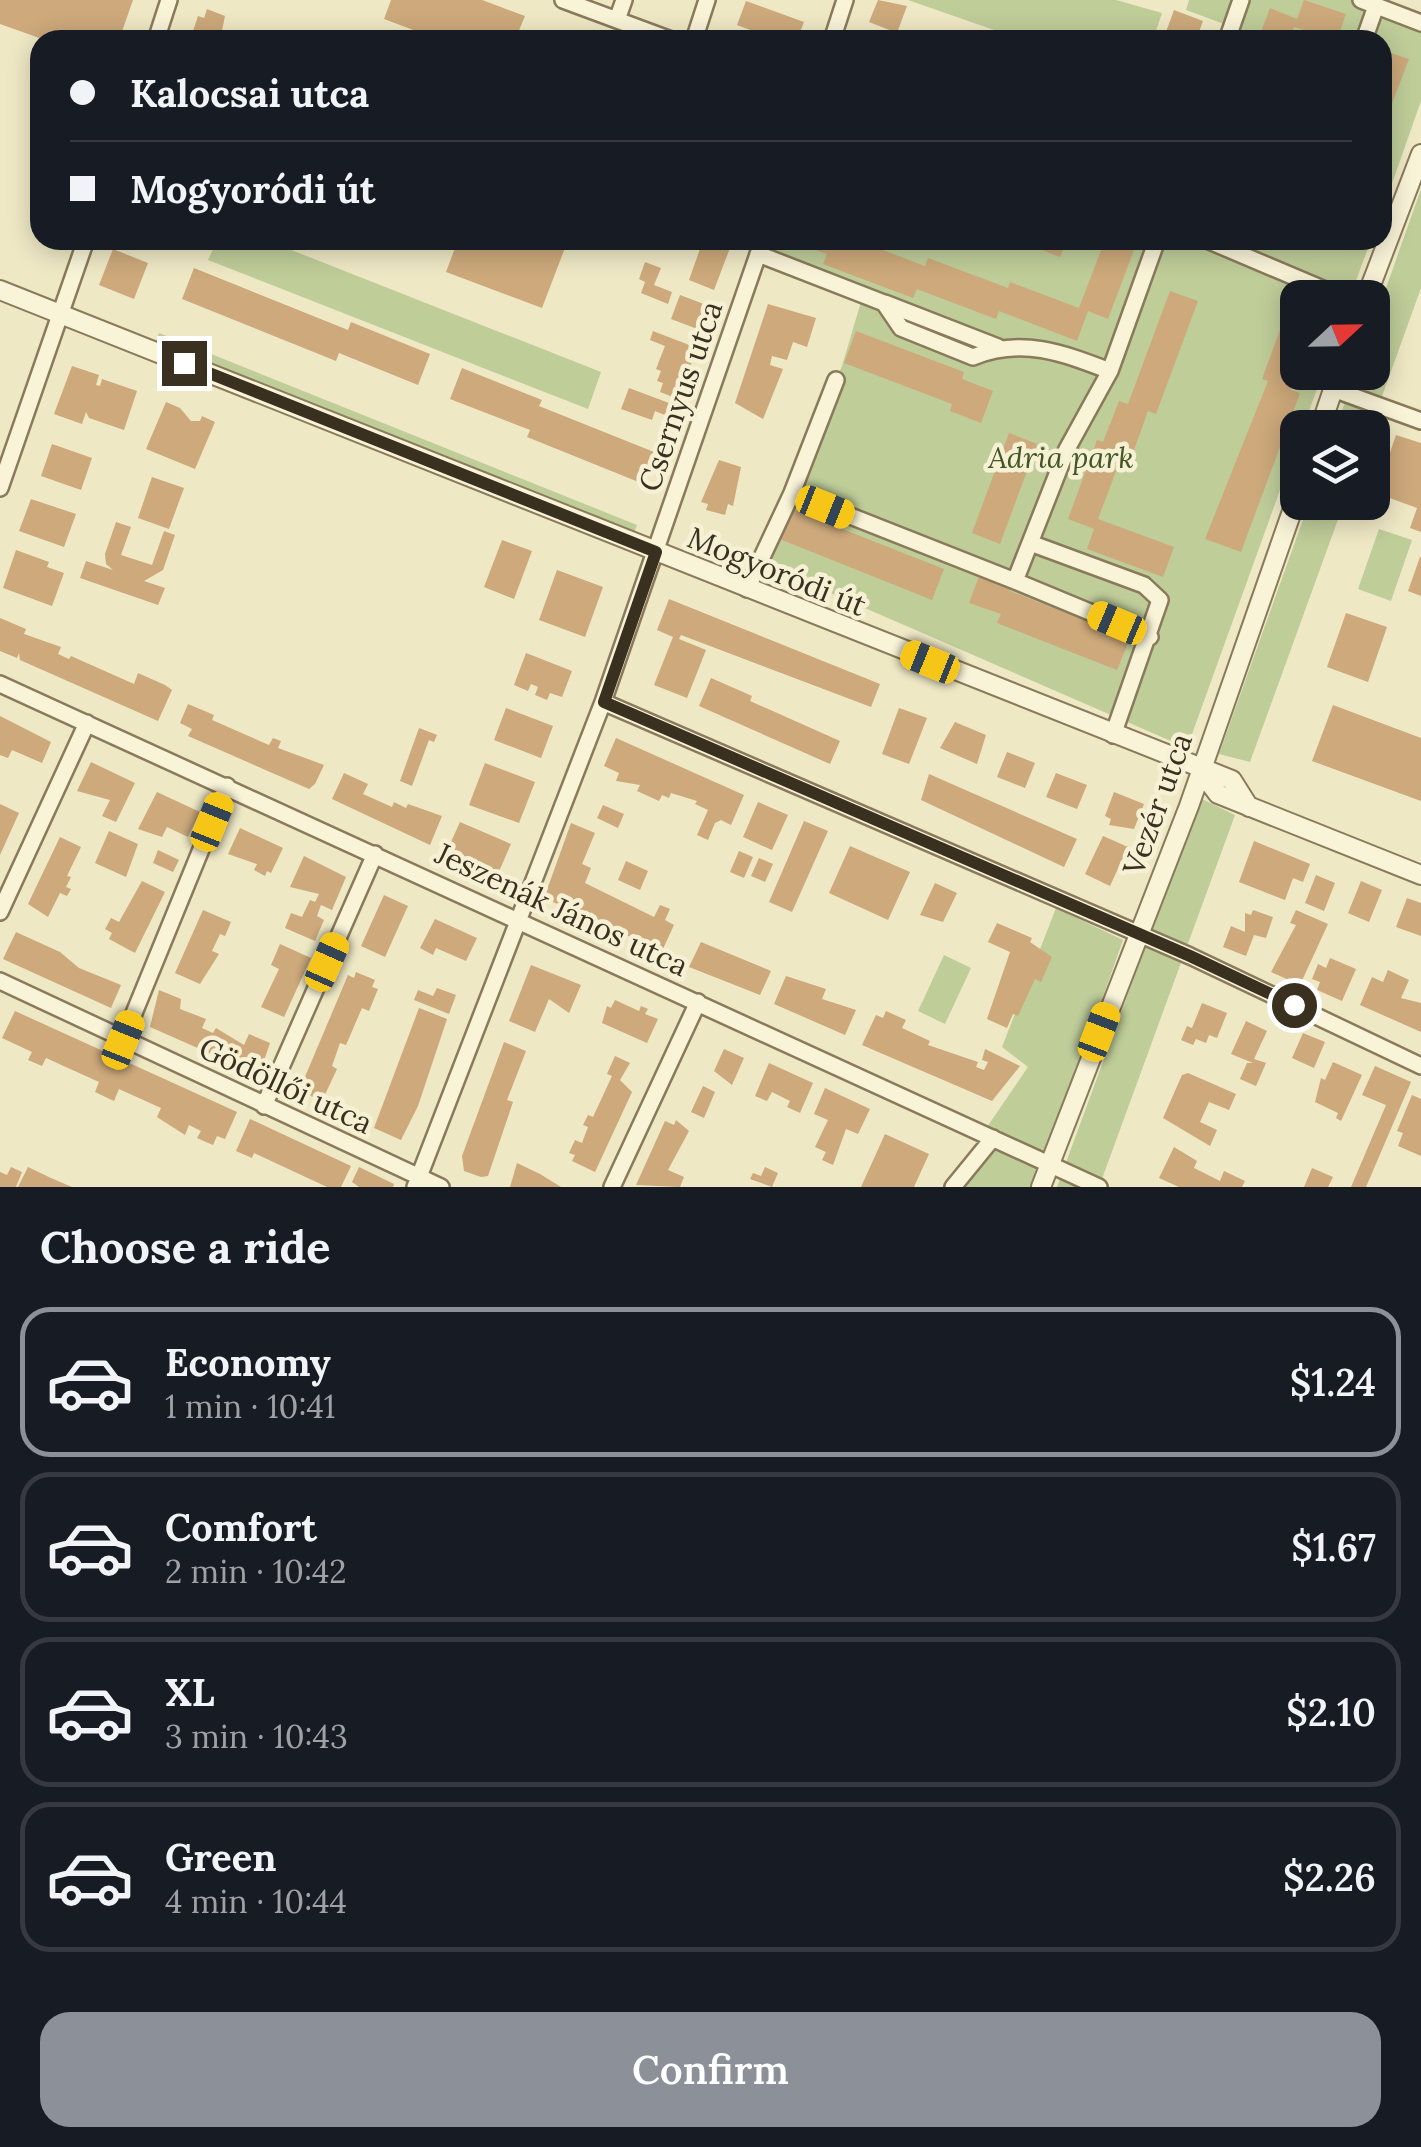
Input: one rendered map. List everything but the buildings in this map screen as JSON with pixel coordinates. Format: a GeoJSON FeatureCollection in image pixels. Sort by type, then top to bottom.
{"type":"FeatureCollection","features":[{"type":"Feature","properties":{"kind":"street"},"geometry":{"type":"LineString","coordinates":[[159,30],[169,0]]}},
{"type":"Feature","properties":{"kind":"street"},"geometry":{"type":"LineString","coordinates":[[562,0],[644,30]]}},
{"type":"Feature","properties":{"kind":"street"},"geometry":{"type":"LineString","coordinates":[[617,20],[624,0]]}},
{"type":"Feature","properties":{"kind":"street"},"geometry":{"type":"LineString","coordinates":[[697,30],[707,0]]}},
{"type":"Feature","properties":{"kind":"street"},"geometry":{"type":"LineString","coordinates":[[835,30],[845,0]]}},
{"type":"Feature","properties":{"kind":"street"},"geometry":{"type":"LineString","coordinates":[[1231,30],[1241,0]]}},
{"type":"Feature","properties":{"kind":"street"},"geometry":{"type":"LineString","coordinates":[[1365,30],[1369,3],[1421,22]]}},
{"type":"Feature","properties":{"kind":"street"},"geometry":{"type":"LineString","coordinates":[[1392,230],[1421,154]]}},
{"type":"Feature","properties":{"kind":"street"},"geometry":{"type":"LineString","coordinates":[[0,488],[82,250]]}},
{"type":"Feature","properties":{"kind":"street","name":"Csernyus utca"},"geometry":{"type":"LineString","coordinates":[[417,1182],[604,702],[759,250]]}},
{"type":"Feature","properties":{"kind":"street"},"geometry":{"type":"LineString","coordinates":[[767,250],[884,303],[901,328],[973,358],[998,347],[1049,348],[1110,372]]}},
{"type":"Feature","properties":{"kind":"street"},"geometry":{"type":"LineString","coordinates":[[1016,581],[1067,450],[1110,372],[1153,250]]}},
{"type":"Feature","properties":{"kind":"street"},"geometry":{"type":"LineString","coordinates":[[1231,250],[1302,280]]}},
{"type":"Feature","properties":{"kind":"street"},"geometry":{"type":"LineString","coordinates":[[1373,280],[1384,250]]}},
{"type":"Feature","properties":{"kind":"street","name":"Mogyoródi út"},"geometry":{"type":"LineString","coordinates":[[0,290],[1199,769],[1218,794],[1421,875]]}},
{"type":"Feature","properties":{"kind":"street"},"geometry":{"type":"LineString","coordinates":[[747,588],[792,494],[836,380]]}},
{"type":"Feature","properties":{"kind":"street"},"geometry":{"type":"LineString","coordinates":[[1355,390],[1421,421]]}},
{"type":"Feature","properties":{"kind":"street"},"geometry":{"type":"LineString","coordinates":[[792,494],[1150,636]]}},
{"type":"Feature","properties":{"kind":"street","name":"Vezér utca"},"geometry":{"type":"LineString","coordinates":[[1041,1187],[1289,520]]}},
{"type":"Feature","properties":{"kind":"street"},"geometry":{"type":"LineString","coordinates":[[1033,544],[1155,592],[1161,606],[1112,735]]}},
{"type":"Feature","properties":{"kind":"street","name":"Jeszenák János utca"},"geometry":{"type":"LineString","coordinates":[[0,684],[1099,1187]]}},
{"type":"Feature","properties":{"kind":"street"},"geometry":{"type":"LineString","coordinates":[[604,702],[1136,934],[1421,1066]]}},
{"type":"Feature","properties":{"kind":"street"},"geometry":{"type":"LineString","coordinates":[[0,912],[87,722]]}},
{"type":"Feature","properties":{"kind":"street"},"geometry":{"type":"LineString","coordinates":[[123,1040],[227,786]]}},
{"type":"Feature","properties":{"kind":"street"},"geometry":{"type":"LineString","coordinates":[[264,1106],[375,854]]}},
{"type":"Feature","properties":{"kind":"street","name":"Gödöllői utca"},"geometry":{"type":"LineString","coordinates":[[0,981],[417,1182],[440,1187]]}},
{"type":"Feature","properties":{"kind":"street"},"geometry":{"type":"LineString","coordinates":[[612,1187],[698,1002]]}},
{"type":"Feature","properties":{"kind":"street"},"geometry":{"type":"LineString","coordinates":[[953,1187],[993,1138]]}},
{"type":"Feature","properties":{"kind":"green space"},"geometry":{"type":"Polygon","coordinates":[[[908,0],[1116,0],[1162,13],[1156,30],[994,30],[908,0]]]}},
{"type":"Feature","properties":{"kind":"green space"},"geometry":{"type":"Polygon","coordinates":[[[1189,0],[1361,0],[1421,22],[1421,101],[1392,183],[1392,30],[1231,30],[1232,27],[1186,10],[1189,0]]]}},
{"type":"Feature","properties":{"kind":"green space"},"geometry":{"type":"Polygon","coordinates":[[[1421,189],[1421,288],[1390,374],[1389,280],[1421,189]]]}},
{"type":"Feature","properties":{"kind":"green space"},"geometry":{"type":"Polygon","coordinates":[[[212,250],[291,250],[601,372],[588,409],[208,260],[212,250]]]}},
{"type":"Feature","properties":{"kind":"green space","name":"Adria park"},"geometry":{"type":"Polygon","coordinates":[[[759,250],[1367,250],[1356,280],[1280,280],[1280,390],[1317,390],[1309,410],[1280,410],[1280,490],[1187,748],[759,562],[842,366],[863,295],[758,254],[759,250]]]}},
{"type":"Feature","properties":{"kind":"green space"},"geometry":{"type":"Polygon","coordinates":[[[159,333],[637,525],[632,539],[154,346],[159,333]]]}},
{"type":"Feature","properties":{"kind":"green space"},"geometry":{"type":"Polygon","coordinates":[[[1349,390],[1384,390],[1377,410],[1342,410],[1349,390]]]}},
{"type":"Feature","properties":{"kind":"green space"},"geometry":{"type":"Polygon","coordinates":[[[1303,520],[1338,520],[1250,762],[1219,754],[1303,520]]]}},
{"type":"Feature","properties":{"kind":"green space"},"geometry":{"type":"Polygon","coordinates":[[[1379,529],[1412,540],[1391,601],[1358,589],[1379,529]]]}},
{"type":"Feature","properties":{"kind":"green space"},"geometry":{"type":"Polygon","coordinates":[[[1200,798],[1235,815],[1099,1187],[1057,1187],[1200,798]]]}},
{"type":"Feature","properties":{"kind":"green space"},"geometry":{"type":"Polygon","coordinates":[[[1056,908],[1123,940],[1036,1187],[946,1187],[1028,1067],[1002,1047],[1056,908]]]}},
{"type":"Feature","properties":{"kind":"green space"},"geometry":{"type":"Polygon","coordinates":[[[944,955],[971,968],[945,1024],[918,1011],[944,955]]]}},
{"type":"Feature","properties":{"kind":"route"},"geometry":{"type":"LineString","coordinates":[[184,363],[656,552],[604,702],[1190,956],[1294,1005]]}}]}
